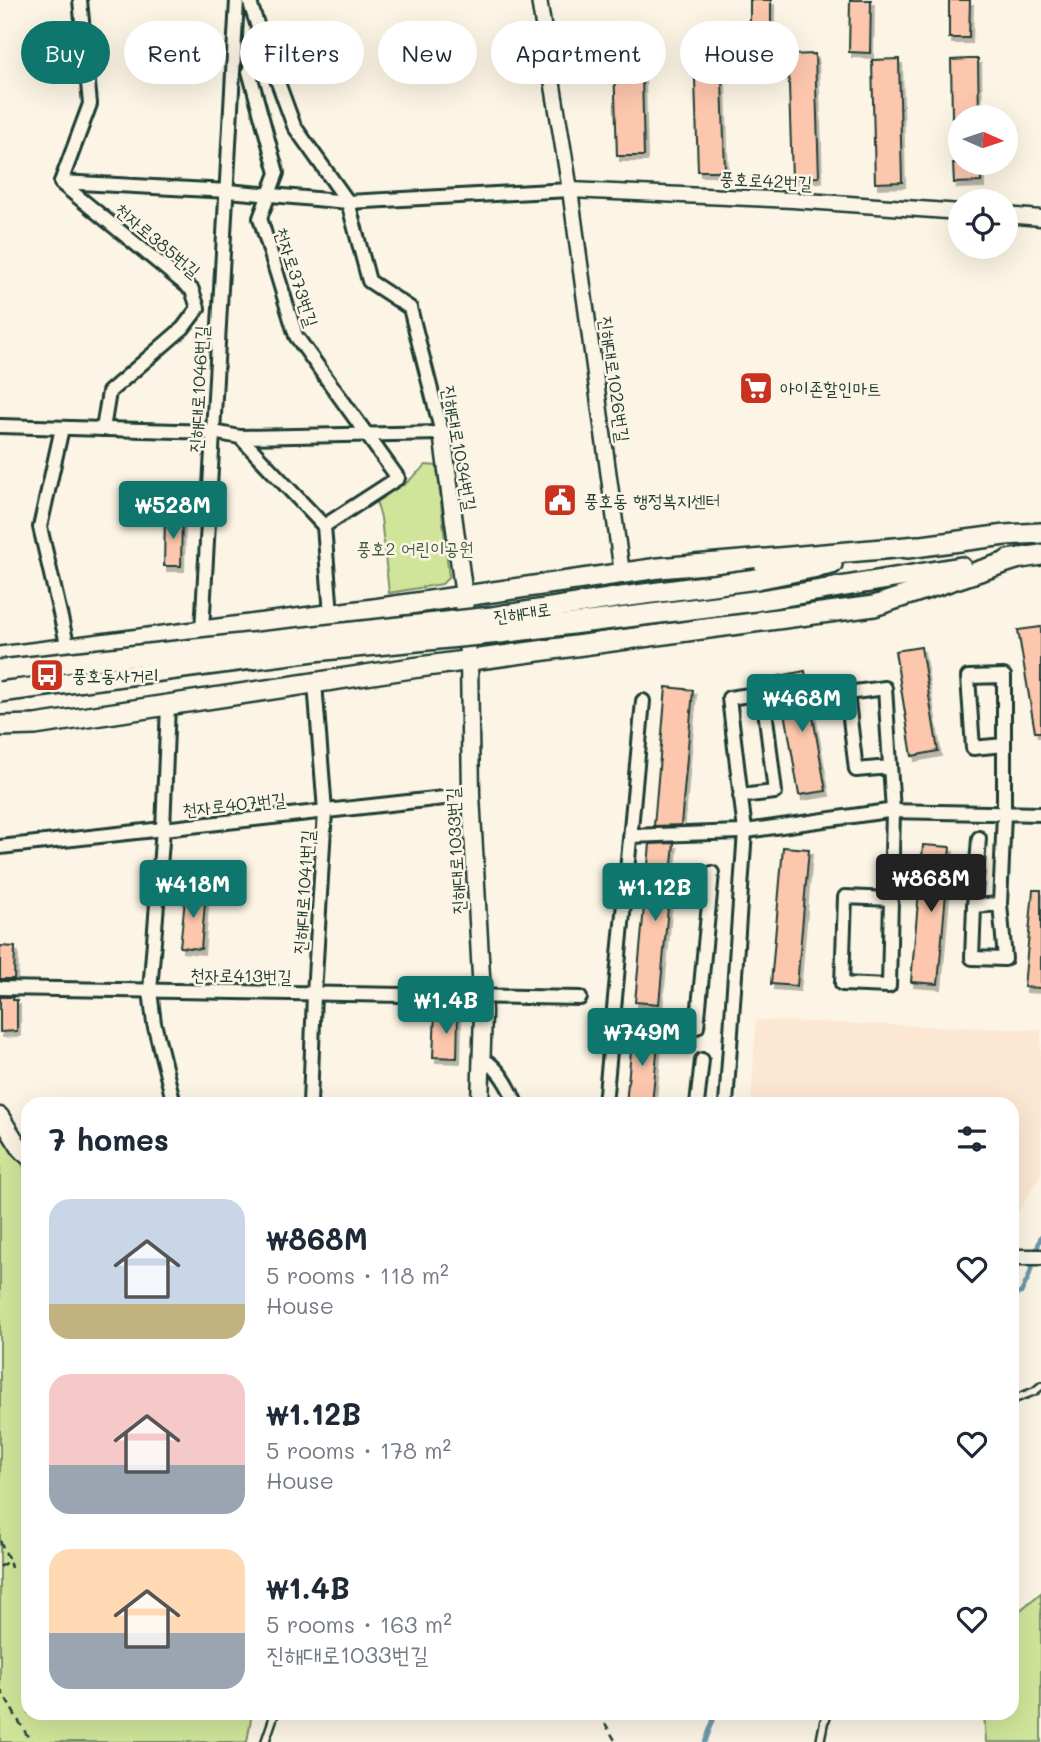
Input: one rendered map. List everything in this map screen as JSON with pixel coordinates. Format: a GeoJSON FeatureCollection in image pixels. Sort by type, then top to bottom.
{"type":"FeatureCollection","features":[{"type":"Feature","properties":{"kind":"highway","name":"진해대로"},"geometry":{"type":"LineString","coordinates":[[0,670],[492,617],[757,579],[918,546],[1041,533]]}},
{"type":"Feature","properties":{"kind":"highway"},"geometry":{"type":"LineString","coordinates":[[0,657],[659,568],[918,546]]}},
{"type":"Feature","properties":{"kind":"highway","name":"진해대로"},"geometry":{"type":"LineString","coordinates":[[0,692],[314,651],[500,633],[755,601],[1041,555]]}},
{"type":"Feature","properties":{"kind":"highway"},"geometry":{"type":"LineString","coordinates":[[0,726],[34,725],[469,660],[874,606],[1019,558]]}},
{"type":"Feature","properties":{"kind":"main road","name":"진해대로1034번길"},"geometry":{"type":"LineString","coordinates":[[442,433],[464,596]]}},
{"type":"Feature","properties":{"kind":"main road","name":"진해대로1033번길"},"geometry":{"type":"LineString","coordinates":[[464,596],[469,660],[471,795],[482,997],[480,1097]]}},
{"type":"Feature","properties":{"kind":"main road"},"geometry":{"type":"LineString","coordinates":[[0,1116],[21,1150]]}},
{"type":"Feature","properties":{"kind":"street"},"geometry":{"type":"LineString","coordinates":[[80,0],[90,104],[61,182],[228,191],[348,202],[570,190]]}},
{"type":"Feature","properties":{"kind":"street","name":"진해대로1046번길"},"geometry":{"type":"LineString","coordinates":[[202,631],[237,0]]}},
{"type":"Feature","properties":{"kind":"street"},"geometry":{"type":"LineString","coordinates":[[249,0],[256,21]]}},
{"type":"Feature","properties":{"kind":"street","name":"진해대로1026번길"},"geometry":{"type":"LineString","coordinates":[[539,0],[570,190],[622,573]]}},
{"type":"Feature","properties":{"kind":"street","name":"천자로373번길"},"geometry":{"type":"LineString","coordinates":[[253,84],[277,173],[260,218],[296,336],[398,478],[324,526]]}},
{"type":"Feature","properties":{"kind":"street"},"geometry":{"type":"LineString","coordinates":[[279,84],[294,126],[348,202]]}},
{"type":"Feature","properties":{"kind":"street","name":"천자로385번길"},"geometry":{"type":"LineString","coordinates":[[61,182],[192,290],[198,308],[183,328],[109,392],[103,429]]}},
{"type":"Feature","properties":{"kind":"street","name":"풍호로42번길"},"geometry":{"type":"LineString","coordinates":[[570,190],[793,200],[948,211]]}},
{"type":"Feature","properties":{"kind":"street","name":"진해대로1034번길"},"geometry":{"type":"LineString","coordinates":[[348,202],[369,281],[410,308],[442,433]]}},
{"type":"Feature","properties":{"kind":"street"},"geometry":{"type":"LineString","coordinates":[[1018,216],[1041,218]]}},
{"type":"Feature","properties":{"kind":"street"},"geometry":{"type":"LineString","coordinates":[[0,426],[213,432],[240,437],[442,433]]}},
{"type":"Feature","properties":{"kind":"street"},"geometry":{"type":"LineString","coordinates":[[62,428],[40,527],[68,648]]}},
{"type":"Feature","properties":{"kind":"street"},"geometry":{"type":"LineString","coordinates":[[240,437],[324,526],[331,614]]}},
{"type":"Feature","properties":{"kind":"street"},"geometry":{"type":"LineString","coordinates":[[979,838],[972,958],[1006,959],[1000,904],[1004,814],[1004,746],[1004,676],[968,677],[973,748],[1004,746]]}},
{"type":"Feature","properties":{"kind":"street","name":"진해대로1041번길"},"geometry":{"type":"LineString","coordinates":[[310,1097],[325,811],[314,683]]}},
{"type":"Feature","properties":{"kind":"street"},"geometry":{"type":"LineString","coordinates":[[890,767],[856,770],[847,693],[885,688],[893,811],[891,899],[889,986],[842,984],[845,897],[891,899]]}},
{"type":"Feature","properties":{"kind":"street"},"geometry":{"type":"LineString","coordinates":[[726,1097],[745,831],[740,796],[729,698],[763,693],[775,792],[740,796]]}},
{"type":"Feature","properties":{"kind":"street"},"geometry":{"type":"LineString","coordinates":[[606,1097],[643,701]]}},
{"type":"Feature","properties":{"kind":"street"},"geometry":{"type":"LineString","coordinates":[[168,705],[163,829],[150,991],[154,1023],[172,1097]]}},
{"type":"Feature","properties":{"kind":"street","name":"천자로407번길"},"geometry":{"type":"LineString","coordinates":[[0,847],[471,795]]}},
{"type":"Feature","properties":{"kind":"street"},"geometry":{"type":"LineString","coordinates":[[631,836],[745,831],[893,811],[1041,814]]}},
{"type":"Feature","properties":{"kind":"street"},"geometry":{"type":"LineString","coordinates":[[613,1020],[697,1027],[712,873]]}},
{"type":"Feature","properties":{"kind":"street"},"geometry":{"type":"LineString","coordinates":[[974,906],[1000,904]]}},
{"type":"Feature","properties":{"kind":"street","name":"천자로413번길"},"geometry":{"type":"LineString","coordinates":[[0,988],[580,998]]}},
{"type":"Feature","properties":{"kind":"street"},"geometry":{"type":"LineString","coordinates":[[481,1058],[491,1063],[500,1073],[512,1097]]}},
{"type":"Feature","properties":{"kind":"street"},"geometry":{"type":"LineString","coordinates":[[698,1097],[702,1060]]}},
{"type":"Feature","properties":{"kind":"street"},"geometry":{"type":"LineString","coordinates":[[1019,1257],[1041,1257]]}},
{"type":"Feature","properties":{"kind":"lane"},"geometry":{"type":"LineString","coordinates":[[1019,1397],[1041,1386]]}},
{"type":"Feature","properties":{"kind":"lane"},"geometry":{"type":"LineString","coordinates":[[265,1742],[273,1720]]}},
{"type":"Feature","properties":{"kind":"lane"},"geometry":{"type":"LineString","coordinates":[[820,1742],[825,1720]]}},
{"type":"Feature","properties":{"kind":"path"},"geometry":{"type":"LineString","coordinates":[[0,1541],[11,1568]]}},
{"type":"Feature","properties":{"kind":"path"},"geometry":{"type":"LineString","coordinates":[[0,1567],[9,1560]]}},
{"type":"Feature","properties":{"kind":"path"},"geometry":{"type":"LineString","coordinates":[[0,1689],[31,1742]]}},
{"type":"Feature","properties":{"kind":"path"},"geometry":{"type":"LineString","coordinates":[[603,1720],[616,1742]]}},
{"type":"Feature","properties":{"kind":"shaded area"},"geometry":{"type":"Polygon","coordinates":[[[756,1020],[1041,1030],[1041,1173],[1019,1211],[1019,1097],[751,1097],[756,1020]]]}},
{"type":"Feature","properties":{"kind":"green space","name":"풍호2 어린이공원"},"geometry":{"type":"Polygon","coordinates":[[[426,465],[437,466],[449,577],[442,584],[389,593],[381,518],[376,501],[399,483],[404,485],[426,465]]]}},
{"type":"Feature","properties":{"kind":"green space"},"geometry":{"type":"Polygon","coordinates":[[[0,1118],[21,1162],[21,1720],[251,1720],[247,1742],[0,1742],[0,1118]]]}},
{"type":"Feature","properties":{"kind":"green space"},"geometry":{"type":"Polygon","coordinates":[[[1041,1593],[1041,1742],[986,1742],[984,1720],[1019,1720],[1019,1611],[1041,1593]]]}},
{"type":"Feature","properties":{"kind":"building"},"geometry":{"type":"Polygon","coordinates":[[[750,0],[771,0],[771,21],[750,21],[750,0]]]}},
{"type":"Feature","properties":{"kind":"building"},"geometry":{"type":"Polygon","coordinates":[[[850,0],[871,0],[870,53],[849,52],[850,0]]]}},
{"type":"Feature","properties":{"kind":"building"},"geometry":{"type":"Polygon","coordinates":[[[949,0],[970,0],[969,38],[949,38],[949,0]]]}},
{"type":"Feature","properties":{"kind":"building"},"geometry":{"type":"Polygon","coordinates":[[[815,54],[819,177],[792,178],[789,84],[799,84],[799,55],[815,54]]]}},
{"type":"Feature","properties":{"kind":"building"},"geometry":{"type":"Polygon","coordinates":[[[899,59],[902,182],[875,183],[872,60],[899,59]]]}},
{"type":"Feature","properties":{"kind":"building"},"geometry":{"type":"Polygon","coordinates":[[[978,59],[979,105],[952,105],[951,60],[978,59]]]}},
{"type":"Feature","properties":{"kind":"building"},"geometry":{"type":"Polygon","coordinates":[[[615,84],[642,84],[644,156],[617,156],[615,84]]]}},
{"type":"Feature","properties":{"kind":"building"},"geometry":{"type":"Polygon","coordinates":[[[695,84],[722,84],[725,171],[698,171],[695,84]]]}},
{"type":"Feature","properties":{"kind":"building"},"geometry":{"type":"Polygon","coordinates":[[[954,175],[981,175],[981,182],[954,183],[954,175]]]}},
{"type":"Feature","properties":{"kind":"building"},"geometry":{"type":"Polygon","coordinates":[[[165,516],[182,517],[181,566],[164,566],[165,516]]]}},
{"type":"Feature","properties":{"kind":"building"},"geometry":{"type":"Polygon","coordinates":[[[1041,627],[1041,732],[1035,732],[1018,630],[1041,627]]]}},
{"type":"Feature","properties":{"kind":"building"},"geometry":{"type":"Polygon","coordinates":[[[921,647],[938,751],[912,756],[895,651],[921,647]]]}},
{"type":"Feature","properties":{"kind":"building"},"geometry":{"type":"Polygon","coordinates":[[[805,671],[826,791],[799,795],[779,676],[805,671]]]}},
{"type":"Feature","properties":{"kind":"building"},"geometry":{"type":"Polygon","coordinates":[[[666,687],[693,690],[681,825],[654,826],[666,687]]]}},
{"type":"Feature","properties":{"kind":"building"},"geometry":{"type":"Polygon","coordinates":[[[674,843],[659,1004],[635,1002],[650,844],[674,843]]]}},
{"type":"Feature","properties":{"kind":"building"},"geometry":{"type":"Polygon","coordinates":[[[923,845],[950,847],[938,984],[911,982],[923,845]]]}},
{"type":"Feature","properties":{"kind":"building"},"geometry":{"type":"Polygon","coordinates":[[[783,847],[809,849],[797,986],[771,984],[783,847]]]}},
{"type":"Feature","properties":{"kind":"building"},"geometry":{"type":"Polygon","coordinates":[[[186,890],[206,891],[201,949],[180,947],[186,890]]]}},
{"type":"Feature","properties":{"kind":"building"},"geometry":{"type":"Polygon","coordinates":[[[1033,890],[1041,890],[1041,988],[1024,987],[1033,890]]]}},
{"type":"Feature","properties":{"kind":"building"},"geometry":{"type":"Polygon","coordinates":[[[0,946],[15,947],[14,979],[0,979],[0,946]]]}},
{"type":"Feature","properties":{"kind":"building"},"geometry":{"type":"Polygon","coordinates":[[[0,997],[13,997],[13,1000],[17,1000],[17,1031],[0,1032],[0,997]]]}},
{"type":"Feature","properties":{"kind":"building"},"geometry":{"type":"Polygon","coordinates":[[[435,1013],[458,1014],[457,1058],[433,1057],[435,1013]]]}},
{"type":"Feature","properties":{"kind":"building"},"geometry":{"type":"Polygon","coordinates":[[[633,1030],[659,1033],[653,1097],[627,1097],[633,1030]]]}},
{"type":"Feature","properties":{"kind":"waterway"},"geometry":{"type":"LineString","coordinates":[[1019,1293],[1029,1276],[1041,1236]]}},
{"type":"Feature","properties":{"kind":"waterway"},"geometry":{"type":"LineString","coordinates":[[705,1742],[713,1720]]}},
{"type":"Feature","properties":{"kind":"place","name":"아이존할인마트"},"geometry":{"type":"Point","coordinates":[756,388]}},
{"type":"Feature","properties":{"kind":"place","name":"풍호동 행정복지센터"},"geometry":{"type":"Point","coordinates":[560,500]}},
{"type":"Feature","properties":{"kind":"place","name":"풍호동사거리"},"geometry":{"type":"Point","coordinates":[47,675]}}]}
